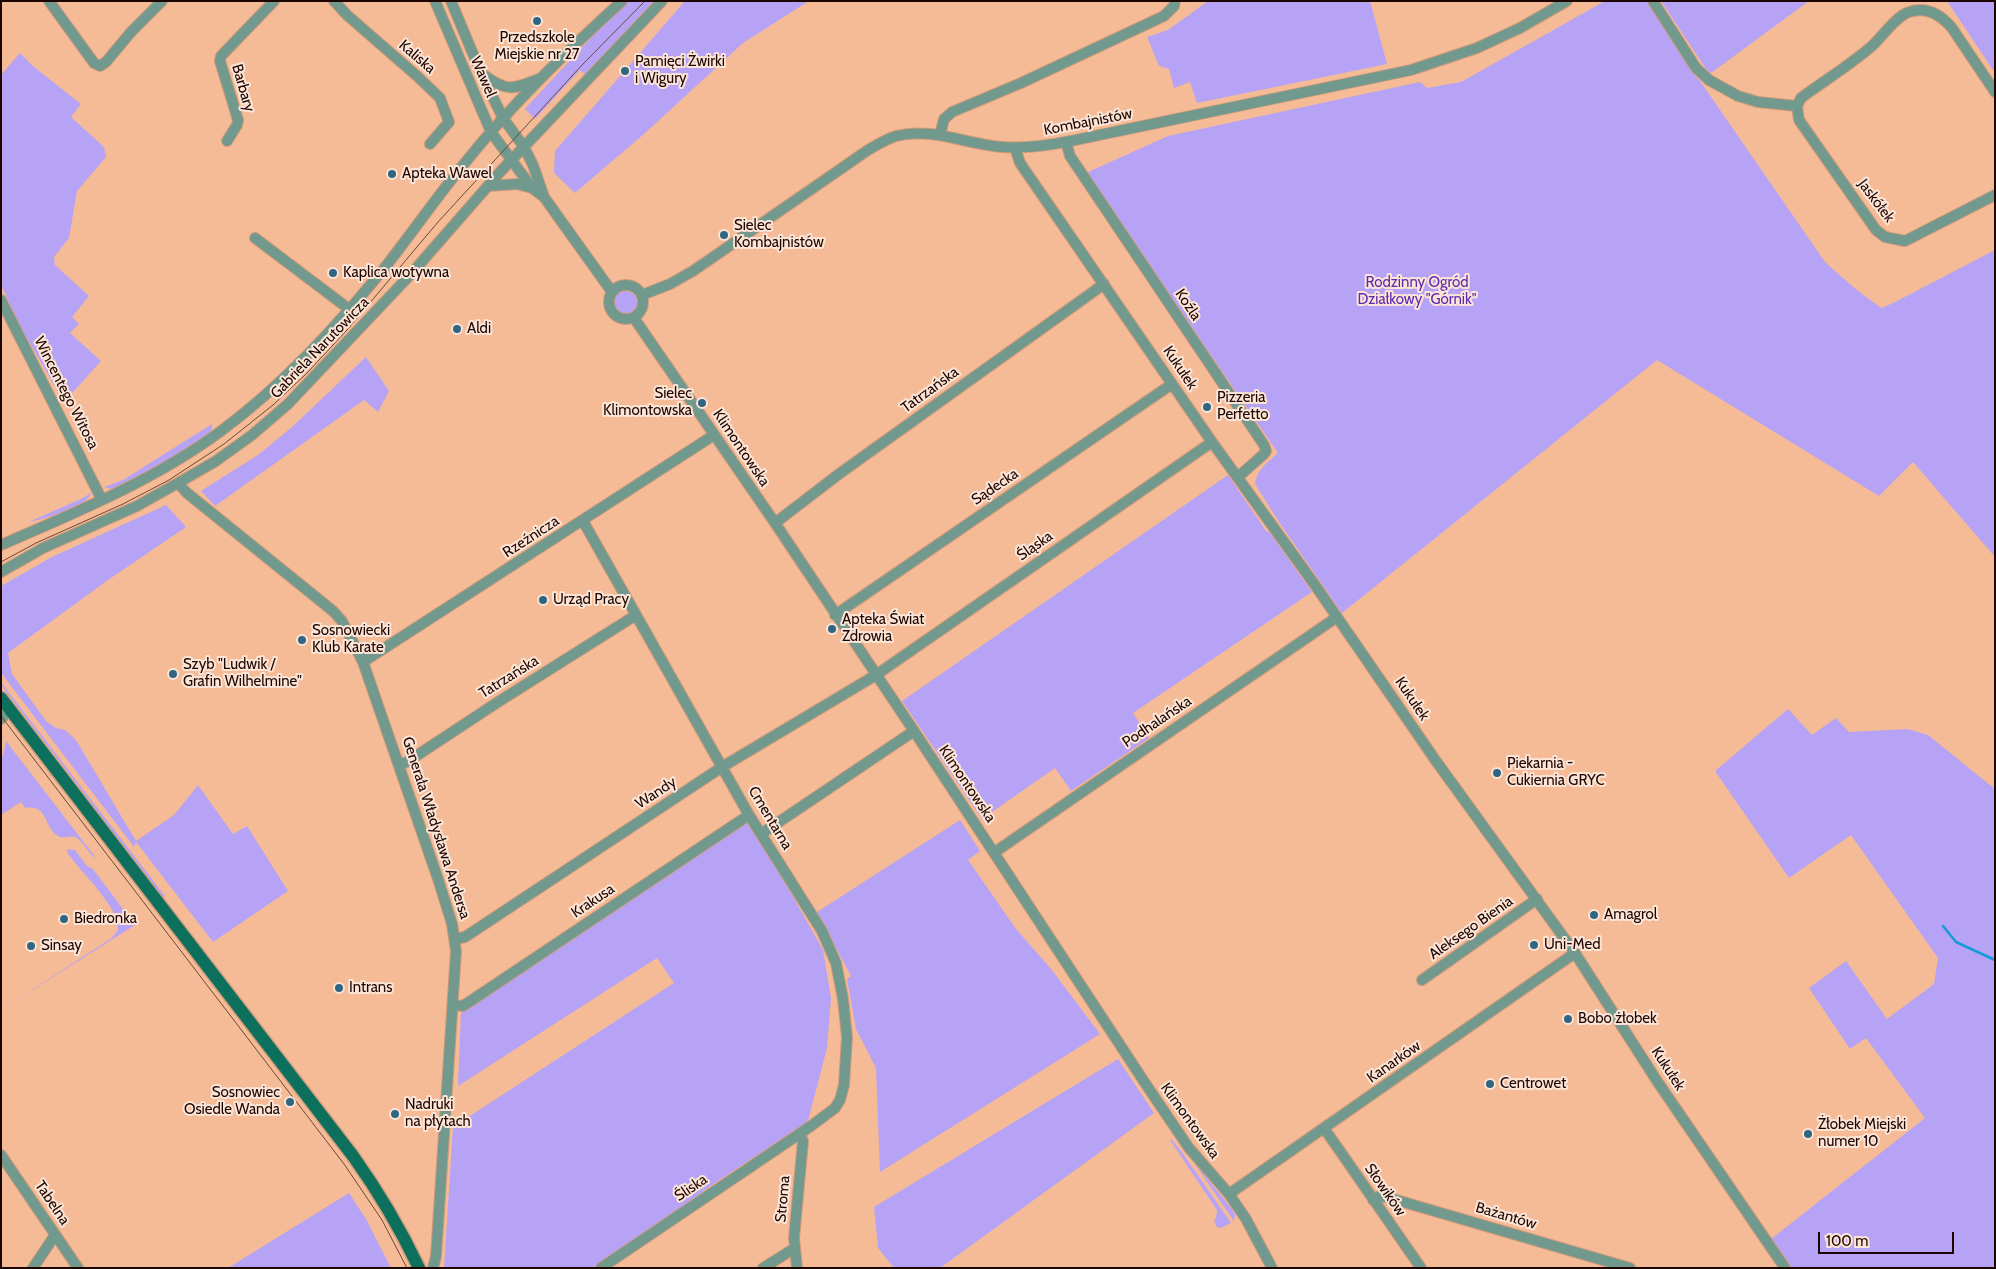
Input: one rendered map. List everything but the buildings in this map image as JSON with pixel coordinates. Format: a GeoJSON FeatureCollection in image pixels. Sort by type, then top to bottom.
{"type":"FeatureCollection","features":[{"type":"Feature","properties":{"kind":"main road"},"geometry":{"type":"LineString","coordinates":[[1,698],[371,1181],[397,1224],[419,1268]]}},
{"type":"Feature","properties":{"kind":"street"},"geometry":{"type":"LineString","coordinates":[[49,1],[94,63],[100,66],[162,1]]}},
{"type":"Feature","properties":{"kind":"street","name":"Barbary"},"geometry":{"type":"LineString","coordinates":[[227,141],[238,120],[220,61],[221,56],[274,1]]}},
{"type":"Feature","properties":{"kind":"street","name":"Kaliska"},"geometry":{"type":"LineString","coordinates":[[334,1],[347,15],[440,98],[450,122],[430,144]]}},
{"type":"Feature","properties":{"kind":"street","name":"Wawel"},"geometry":{"type":"LineString","coordinates":[[435,1],[491,132],[532,188]]}},
{"type":"Feature","properties":{"kind":"street","name":"Wawel"},"geometry":{"type":"LineString","coordinates":[[451,1],[481,73],[503,118],[524,147]]}},
{"type":"Feature","properties":{"kind":"street","name":"Gabriela Narutowicza"},"geometry":{"type":"LineString","coordinates":[[1,545],[122,491],[201,446],[271,390],[308,354],[349,309],[382,270],[440,193],[503,118],[622,1]]}},
{"type":"Feature","properties":{"kind":"street","name":"Gabriela Narutowicza"},"geometry":{"type":"LineString","coordinates":[[1,572],[43,548],[137,506],[178,484],[216,461],[252,435],[288,404],[411,274],[511,160],[662,1]]}},
{"type":"Feature","properties":{"kind":"street"},"geometry":{"type":"LineString","coordinates":[[940,135],[944,119],[952,112],[1021,83],[1164,16],[1174,6],[1176,1]]}},
{"type":"Feature","properties":{"kind":"street","name":"Kombajnistów"},"geometry":{"type":"LineString","coordinates":[[642,295],[670,284],[693,271],[880,143],[903,135],[925,133],[987,145],[1015,148],[1066,142],[1411,70],[1476,48],[1520,28],[1567,1]]}},
{"type":"Feature","properties":{"kind":"street"},"geometry":{"type":"LineString","coordinates":[[1653,1],[1696,68],[1708,80],[1720,88],[1758,102],[1797,106],[1801,98],[1872,46],[1907,12],[1922,10],[1932,12],[1944,19],[1995,92]]}},
{"type":"Feature","properties":{"kind":"street","name":"Gabriela Narutowicza"},"geometry":{"type":"LineString","coordinates":[[481,73],[496,84],[511,88],[544,76]]}},
{"type":"Feature","properties":{"kind":"street","name":"Jaskółek"},"geometry":{"type":"LineString","coordinates":[[1797,106],[1799,120],[1876,230],[1885,237],[1905,240],[1995,195]]}},
{"type":"Feature","properties":{"kind":"street","name":"Koźla"},"geometry":{"type":"LineString","coordinates":[[1066,142],[1070,156],[1264,445],[1266,451],[1264,454],[1238,477]]}},
{"type":"Feature","properties":{"kind":"street"},"geometry":{"type":"LineString","coordinates":[[524,147],[536,171],[544,197]]}},
{"type":"Feature","properties":{"kind":"street","name":"Kukułek"},"geometry":{"type":"LineString","coordinates":[[1015,148],[1020,163],[1212,442],[1337,617],[1436,761],[1575,953],[1657,1081],[1785,1268]]}},
{"type":"Feature","properties":{"kind":"street"},"geometry":{"type":"LineString","coordinates":[[488,186],[517,184],[532,188],[544,197],[612,292]]}},
{"type":"Feature","properties":{"kind":"street"},"geometry":{"type":"LineString","coordinates":[[255,238],[349,309]]}},
{"type":"Feature","properties":{"kind":"street","name":"Tatrzańska"},"geometry":{"type":"LineString","coordinates":[[775,523],[839,474],[1104,284]]}},
{"type":"Feature","properties":{"kind":"street"},"geometry":{"type":"LineString","coordinates":[[628,285],[636,288],[642,295],[642,308],[634,318],[619,318],[612,312],[609,302],[612,292],[619,286],[628,285]]}},
{"type":"Feature","properties":{"kind":"street","name":"Wincentego Witosa"},"geometry":{"type":"LineString","coordinates":[[1,300],[102,500]]}},
{"type":"Feature","properties":{"kind":"street","name":"Klimontowska"},"geometry":{"type":"LineString","coordinates":[[634,318],[775,523],[994,852],[1081,988],[1189,1148],[1229,1194],[1255,1234],[1272,1268]]}},
{"type":"Feature","properties":{"kind":"street","name":"Sądecka"},"geometry":{"type":"LineString","coordinates":[[835,615],[1172,384]]}},
{"type":"Feature","properties":{"kind":"street","name":"Rzeźnicza"},"geometry":{"type":"LineString","coordinates":[[363,662],[584,521],[714,435]]}},
{"type":"Feature","properties":{"kind":"street","name":"Śląska"},"geometry":{"type":"LineString","coordinates":[[876,675],[1212,442]]}},
{"type":"Feature","properties":{"kind":"street","name":"Generała Władysława Andersa"},"geometry":{"type":"LineString","coordinates":[[178,484],[333,611],[342,621],[363,662],[438,879],[455,939],[453,1005],[436,1256],[433,1268]]}},
{"type":"Feature","properties":{"kind":"street","name":"Cmentarna"},"geometry":{"type":"LineString","coordinates":[[584,521],[749,815],[822,931],[836,963],[843,999],[847,1038],[846,1069],[840,1100],[827,1115],[799,1134]]}},
{"type":"Feature","properties":{"kind":"street","name":"Tatrzańska"},"geometry":{"type":"LineString","coordinates":[[399,765],[407,762],[636,615]]}},
{"type":"Feature","properties":{"kind":"street","name":"Podhalańska"},"geometry":{"type":"LineString","coordinates":[[994,852],[1337,617]]}},
{"type":"Feature","properties":{"kind":"street","name":"Wandy"},"geometry":{"type":"LineString","coordinates":[[455,939],[465,937],[722,767],[876,675]]}},
{"type":"Feature","properties":{"kind":"street"},"geometry":{"type":"LineString","coordinates":[[1,719],[10,709]]}},
{"type":"Feature","properties":{"kind":"street"},"geometry":{"type":"LineString","coordinates":[[761,834],[914,731]]}},
{"type":"Feature","properties":{"kind":"street","name":"Krakusa"},"geometry":{"type":"LineString","coordinates":[[453,1005],[463,1006],[749,815]]}},
{"type":"Feature","properties":{"kind":"street","name":"Aleksego Bienia"},"geometry":{"type":"LineString","coordinates":[[1422,980],[1537,899]]}},
{"type":"Feature","properties":{"kind":"street","name":"Kanarków"},"geometry":{"type":"LineString","coordinates":[[1229,1194],[1575,953]]}},
{"type":"Feature","properties":{"kind":"street","name":"Słowików"},"geometry":{"type":"LineString","coordinates":[[1324,1128],[1421,1268]]}},
{"type":"Feature","properties":{"kind":"street","name":"Stroma"},"geometry":{"type":"LineString","coordinates":[[797,1268],[794,1238],[803,1141],[799,1134]]}},
{"type":"Feature","properties":{"kind":"street","name":"Śliska"},"geometry":{"type":"LineString","coordinates":[[601,1268],[799,1134]]}},
{"type":"Feature","properties":{"kind":"street","name":"Tabelna"},"geometry":{"type":"LineString","coordinates":[[1,1155],[78,1268]]}},
{"type":"Feature","properties":{"kind":"street","name":"Bażantów"},"geometry":{"type":"LineString","coordinates":[[1374,1200],[1380,1196],[1393,1199],[1630,1268]]}},
{"type":"Feature","properties":{"kind":"street"},"geometry":{"type":"LineString","coordinates":[[33,1268],[55,1235]]}},
{"type":"Feature","properties":{"kind":"street"},"geometry":{"type":"LineString","coordinates":[[763,1268],[795,1248]]}},
{"type":"Feature","properties":{"kind":"green space"},"geometry":{"type":"Polygon","coordinates":[[[629,1],[654,1],[586,75],[580,70],[535,119],[525,109],[598,30],[629,1]]]}},
{"type":"Feature","properties":{"kind":"green space"},"geometry":{"type":"Polygon","coordinates":[[[685,1],[809,1],[743,43],[644,134],[575,193],[554,173],[555,151],[685,1]]]}},
{"type":"Feature","properties":{"kind":"green space"},"geometry":{"type":"Polygon","coordinates":[[[1208,1],[1370,1],[1387,64],[1197,103],[1190,82],[1174,88],[1169,69],[1159,66],[1147,37],[1168,30],[1208,1]]]}},
{"type":"Feature","properties":{"kind":"green space","name":"Rodzinny Ogród Działkowy \"Górnik\""},"geometry":{"type":"Polygon","coordinates":[[[1605,1],[1646,1],[1695,76],[1825,262],[1874,303],[1882,308],[1995,250],[1995,557],[1913,462],[1879,496],[1657,360],[1342,613],[1255,484],[1260,470],[1278,453],[1086,173],[1168,136],[1420,82],[1427,88],[1461,82],[1605,1]]]}},
{"type":"Feature","properties":{"kind":"green space"},"geometry":{"type":"Polygon","coordinates":[[[1661,1],[1809,1],[1711,73],[1706,69],[1661,1]]]}},
{"type":"Feature","properties":{"kind":"green space"},"geometry":{"type":"Polygon","coordinates":[[[1947,1],[1995,1],[1995,73],[1947,1]]]}},
{"type":"Feature","properties":{"kind":"green space"},"geometry":{"type":"Polygon","coordinates":[[[20,53],[34,67],[81,104],[71,117],[104,147],[106,157],[77,191],[69,238],[54,257],[55,265],[89,296],[72,317],[79,324],[70,333],[101,361],[64,402],[21,328],[1,285],[1,75],[20,53]]]}},
{"type":"Feature","properties":{"kind":"green space"},"geometry":{"type":"Polygon","coordinates":[[[625,291],[633,295],[637,303],[633,311],[625,315],[617,311],[613,303],[617,295],[625,291]]]}},
{"type":"Feature","properties":{"kind":"green space"},"geometry":{"type":"Polygon","coordinates":[[[366,357],[389,391],[378,412],[364,400],[215,506],[201,491],[258,455],[292,427],[366,357]]]}},
{"type":"Feature","properties":{"kind":"green space"},"geometry":{"type":"Polygon","coordinates":[[[212,424],[212,429],[209,433],[154,469],[117,488],[104,487],[123,480],[212,424]]]}},
{"type":"Feature","properties":{"kind":"green space"},"geometry":{"type":"Polygon","coordinates":[[[1228,475],[1266,531],[1270,533],[1312,592],[1133,713],[1149,738],[1071,791],[1055,768],[982,819],[902,701],[1228,475]]]}},
{"type":"Feature","properties":{"kind":"green space"},"geometry":{"type":"Polygon","coordinates":[[[92,492],[88,498],[73,508],[29,522],[83,498],[92,492]]]}},
{"type":"Feature","properties":{"kind":"green space"},"geometry":{"type":"Polygon","coordinates":[[[166,505],[186,527],[108,580],[8,653],[12,674],[46,721],[56,728],[65,730],[76,740],[136,841],[174,815],[198,785],[233,834],[247,826],[288,891],[213,942],[136,842],[134,847],[1,673],[1,586],[52,557],[166,505]]]}},
{"type":"Feature","properties":{"kind":"green space"},"geometry":{"type":"Polygon","coordinates":[[[1,682],[165,896],[162,898],[155,891],[153,884],[128,851],[121,848],[90,801],[1,685],[1,682]]]}},
{"type":"Feature","properties":{"kind":"green space"},"geometry":{"type":"Polygon","coordinates":[[[1788,709],[1812,735],[1836,718],[1849,732],[1908,729],[1928,735],[1995,789],[1995,1268],[1792,1268],[1771,1239],[1925,1118],[1866,1038],[1850,1049],[1809,988],[1846,961],[1887,1019],[1934,984],[1938,958],[1851,835],[1789,878],[1715,771],[1788,709]]]}},
{"type":"Feature","properties":{"kind":"green space"},"geometry":{"type":"Polygon","coordinates":[[[6,741],[96,858],[77,838],[60,837],[54,833],[42,813],[33,808],[25,808],[21,802],[1,815],[1,763],[6,741]]]}},
{"type":"Feature","properties":{"kind":"green space"},"geometry":{"type":"Polygon","coordinates":[[[960,820],[980,851],[968,860],[1016,929],[1051,969],[1100,1034],[880,1172],[876,1068],[856,1029],[847,979],[851,976],[817,912],[960,820]]]}},
{"type":"Feature","properties":{"kind":"green space"},"geometry":{"type":"Polygon","coordinates":[[[747,822],[791,893],[823,950],[831,998],[827,1048],[808,1121],[703,1191],[698,1199],[595,1268],[444,1268],[453,1127],[674,983],[657,958],[458,1086],[461,1012],[600,916],[742,823],[747,822]]]}},
{"type":"Feature","properties":{"kind":"green space"},"geometry":{"type":"Polygon","coordinates":[[[67,849],[75,850],[87,866],[93,869],[135,925],[1,1010],[112,938],[118,930],[113,911],[72,860],[67,849]]]}},
{"type":"Feature","properties":{"kind":"green space"},"geometry":{"type":"Polygon","coordinates":[[[1118,1059],[1154,1113],[940,1268],[894,1268],[878,1248],[874,1207],[1118,1059]]]}},
{"type":"Feature","properties":{"kind":"green space"},"geometry":{"type":"Polygon","coordinates":[[[1170,1140],[1181,1151],[1231,1223],[1221,1228],[1217,1227],[1214,1221],[1217,1210],[1170,1140]]]}},
{"type":"Feature","properties":{"kind":"green space"},"geometry":{"type":"Polygon","coordinates":[[[1192,1160],[1232,1209],[1235,1215],[1234,1221],[1192,1160]]]}},
{"type":"Feature","properties":{"kind":"green space"},"geometry":{"type":"Polygon","coordinates":[[[349,1193],[366,1219],[391,1268],[228,1268],[349,1193]]]}},
{"type":"Feature","properties":{"kind":"waterway"},"geometry":{"type":"LineString","coordinates":[[1943,926],[1956,942],[1995,960]]}},
{"type":"Feature","properties":{"kind":"tram line"},"geometry":{"type":"LineString","coordinates":[[1,562],[36,543],[123,504],[169,480],[224,444],[273,405],[306,374],[347,330],[438,222],[583,64],[645,1]]}},
{"type":"Feature","properties":{"kind":"tram line"},"geometry":{"type":"LineString","coordinates":[[1,716],[344,1164],[382,1220],[407,1268]]}},
{"type":"Feature","properties":{"kind":"place","name":"Przedszkole Miejskie nr 27"},"geometry":{"type":"Point","coordinates":[537,21]}},
{"type":"Feature","properties":{"kind":"place","name":"Pamięci Żwirki i Wigury"},"geometry":{"type":"Point","coordinates":[625,71]}},
{"type":"Feature","properties":{"kind":"place","name":"Apteka Wawel"},"geometry":{"type":"Point","coordinates":[392,174]}},
{"type":"Feature","properties":{"kind":"place","name":"Sielec Kombajnistów"},"geometry":{"type":"Point","coordinates":[724,235]}},
{"type":"Feature","properties":{"kind":"place","name":"Kaplica wotywna"},"geometry":{"type":"Point","coordinates":[333,273]}},
{"type":"Feature","properties":{"kind":"place","name":"Aldi"},"geometry":{"type":"Point","coordinates":[457,329]}},
{"type":"Feature","properties":{"kind":"place","name":"Sielec Klimontowska"},"geometry":{"type":"Point","coordinates":[702,403]}},
{"type":"Feature","properties":{"kind":"place","name":"Pizzeria Perfetto"},"geometry":{"type":"Point","coordinates":[1207,407]}},
{"type":"Feature","properties":{"kind":"place","name":"Urząd Pracy"},"geometry":{"type":"Point","coordinates":[543,600]}},
{"type":"Feature","properties":{"kind":"place","name":"Apteka Świat Zdrowia"},"geometry":{"type":"Point","coordinates":[832,629]}},
{"type":"Feature","properties":{"kind":"place","name":"Sosnowiecki Klub Karate"},"geometry":{"type":"Point","coordinates":[302,640]}},
{"type":"Feature","properties":{"kind":"place","name":"Szyb \"Ludwik / Grafin Wilhelmine\""},"geometry":{"type":"Point","coordinates":[173,674]}},
{"type":"Feature","properties":{"kind":"place","name":"Piekarnia - Cukiernia GRYC"},"geometry":{"type":"Point","coordinates":[1497,773]}},
{"type":"Feature","properties":{"kind":"place","name":"Amagrol"},"geometry":{"type":"Point","coordinates":[1594,915]}},
{"type":"Feature","properties":{"kind":"place","name":"Biedronka"},"geometry":{"type":"Point","coordinates":[64,919]}},
{"type":"Feature","properties":{"kind":"place","name":"Uni-Med"},"geometry":{"type":"Point","coordinates":[1534,945]}},
{"type":"Feature","properties":{"kind":"place","name":"Sinsay"},"geometry":{"type":"Point","coordinates":[31,946]}},
{"type":"Feature","properties":{"kind":"place","name":"Intrans"},"geometry":{"type":"Point","coordinates":[339,988]}},
{"type":"Feature","properties":{"kind":"place","name":"Bobo żłobek"},"geometry":{"type":"Point","coordinates":[1568,1019]}},
{"type":"Feature","properties":{"kind":"place","name":"Centrowet"},"geometry":{"type":"Point","coordinates":[1490,1084]}},
{"type":"Feature","properties":{"kind":"place","name":"Sosnowiec Osiedle Wanda"},"geometry":{"type":"Point","coordinates":[290,1102]}},
{"type":"Feature","properties":{"kind":"place","name":"Nadruki na płytach"},"geometry":{"type":"Point","coordinates":[395,1114]}},
{"type":"Feature","properties":{"kind":"place","name":"Żłobek Miejski numer 10"},"geometry":{"type":"Point","coordinates":[1808,1134]}}]}
